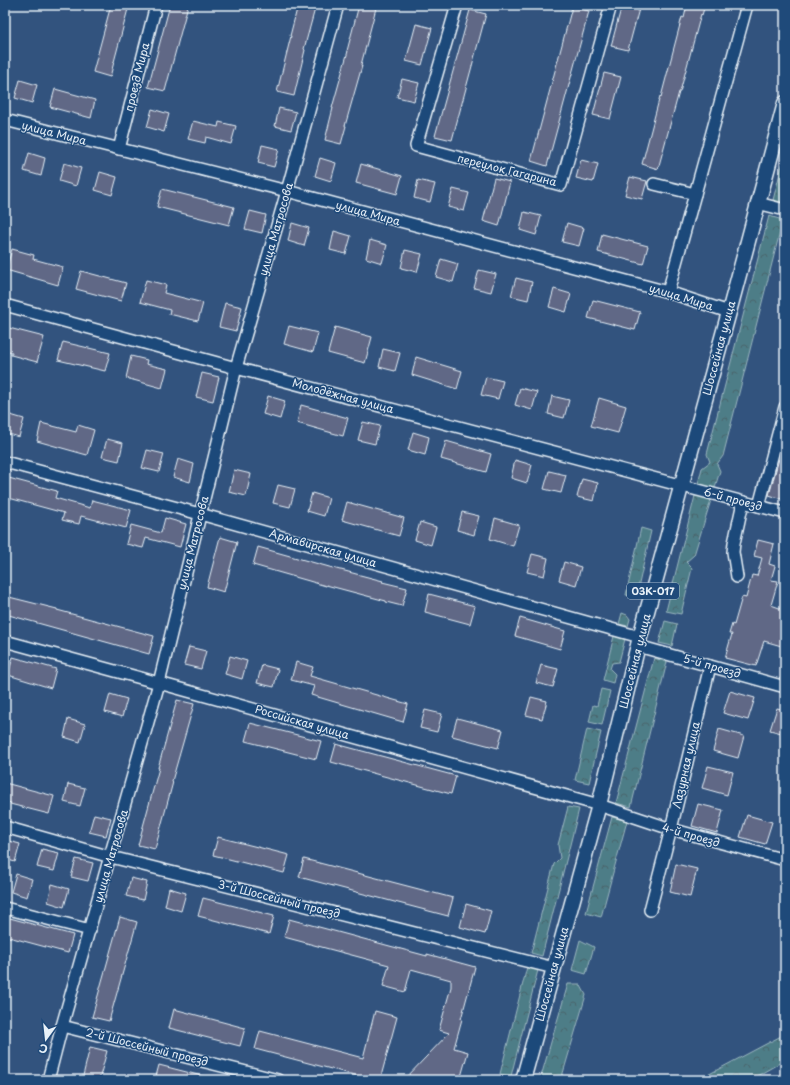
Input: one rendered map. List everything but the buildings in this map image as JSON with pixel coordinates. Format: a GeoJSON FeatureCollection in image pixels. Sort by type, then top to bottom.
{"type":"FeatureCollection","features":[{"type":"Feature","properties":{"kind":"main road","name":"Шоссейная улица"},"geometry":{"type":"LineString","coordinates":[[523,1080],[598,805],[639,642],[785,103]]}},
{"type":"Feature","properties":{"kind":"street","name":"проезд Мира"},"geometry":{"type":"LineString","coordinates":[[119,149],[156,5]]}},
{"type":"Feature","properties":{"kind":"street","name":"улица Матросова"},"geometry":{"type":"LineString","coordinates":[[48,1080],[159,683],[236,368],[287,191],[338,5]]}},
{"type":"Feature","properties":{"kind":"street","name":"переулок Гагарина"},"geometry":{"type":"LineString","coordinates":[[457,5],[416,146],[561,185],[611,5]]}},
{"type":"Feature","properties":{"kind":"street"},"geometry":{"type":"LineString","coordinates":[[668,292],[747,5]]}},
{"type":"Feature","properties":{"kind":"street","name":"улица Мира"},"geometry":{"type":"LineString","coordinates":[[5,120],[287,191],[668,292],[729,312]]}},
{"type":"Feature","properties":{"kind":"street"},"geometry":{"type":"LineString","coordinates":[[654,184],[696,194]]}},
{"type":"Feature","properties":{"kind":"street"},"geometry":{"type":"LineString","coordinates":[[758,203],[785,210]]}},
{"type":"Feature","properties":{"kind":"street","name":"Молодёжная улица"},"geometry":{"type":"LineString","coordinates":[[5,305],[236,368],[682,485]]}},
{"type":"Feature","properties":{"kind":"street"},"geometry":{"type":"LineString","coordinates":[[759,506],[785,407]]}},
{"type":"Feature","properties":{"kind":"street","name":"Армавирская улица"},"geometry":{"type":"LineString","coordinates":[[5,462],[200,514],[639,642]]}},
{"type":"Feature","properties":{"kind":"street","name":"6-й проезд"},"geometry":{"type":"LineString","coordinates":[[682,485],[785,513]]}},
{"type":"Feature","properties":{"kind":"street"},"geometry":{"type":"LineString","coordinates":[[736,577],[733,552],[743,502]]}},
{"type":"Feature","properties":{"kind":"street","name":"Российская улица"},"geometry":{"type":"LineString","coordinates":[[5,642],[159,683],[598,805]]}},
{"type":"Feature","properties":{"kind":"street","name":"5-й проезд"},"geometry":{"type":"LineString","coordinates":[[639,642],[710,666],[785,687]]}},
{"type":"Feature","properties":{"kind":"street","name":"Лазурная улица"},"geometry":{"type":"LineString","coordinates":[[650,910],[710,666]]}},
{"type":"Feature","properties":{"kind":"street","name":"4-й проезд"},"geometry":{"type":"LineString","coordinates":[[598,805],[671,829],[785,860]]}},
{"type":"Feature","properties":{"kind":"street","name":"3-й Шоссейный проезд"},"geometry":{"type":"LineString","coordinates":[[5,827],[111,857],[554,968]]}},
{"type":"Feature","properties":{"kind":"street"},"geometry":{"type":"LineString","coordinates":[[5,908],[90,930]]}},
{"type":"Feature","properties":{"kind":"street","name":"2-й Шоссейный проезд"},"geometry":{"type":"LineString","coordinates":[[62,1026],[278,1080]]}},
{"type":"Feature","properties":{"kind":"green space"},"geometry":{"type":"Polygon","coordinates":[[[785,154],[785,203],[773,200],[785,154]]]}},
{"type":"Feature","properties":{"kind":"green space"},"geometry":{"type":"Polygon","coordinates":[[[769,216],[783,220],[723,456],[717,464],[720,471],[694,555],[686,562],[692,568],[681,614],[666,611],[702,468],[710,462],[707,454],[769,216]]]}},
{"type":"Feature","properties":{"kind":"green space"},"geometry":{"type":"Polygon","coordinates":[[[641,528],[651,531],[636,597],[626,595],[641,528]]]}},
{"type":"Feature","properties":{"kind":"green space"},"geometry":{"type":"Polygon","coordinates":[[[622,613],[627,615],[630,619],[628,626],[619,624],[622,613]]]}},
{"type":"Feature","properties":{"kind":"green space"},"geometry":{"type":"Polygon","coordinates":[[[665,621],[677,624],[672,646],[659,643],[665,621]]]}},
{"type":"Feature","properties":{"kind":"green space"},"geometry":{"type":"Polygon","coordinates":[[[614,636],[625,639],[619,662],[612,663],[610,669],[615,674],[613,683],[603,680],[614,636]]]}},
{"type":"Feature","properties":{"kind":"green space"},"geometry":{"type":"Polygon","coordinates":[[[654,658],[667,662],[631,807],[616,803],[654,658]]]}},
{"type":"Feature","properties":{"kind":"green space"},"geometry":{"type":"Polygon","coordinates":[[[601,689],[610,691],[602,725],[589,722],[593,705],[597,706],[601,689]]]}},
{"type":"Feature","properties":{"kind":"green space"},"geometry":{"type":"Polygon","coordinates":[[[587,729],[601,732],[589,783],[575,780],[587,729]]]}},
{"type":"Feature","properties":{"kind":"green space"},"geometry":{"type":"Polygon","coordinates":[[[568,807],[579,809],[542,956],[531,953],[554,864],[560,858],[558,845],[568,807]]]}},
{"type":"Feature","properties":{"kind":"green space"},"geometry":{"type":"Polygon","coordinates":[[[612,817],[627,821],[601,917],[586,913],[612,817]]]}},
{"type":"Feature","properties":{"kind":"green space"},"geometry":{"type":"Polygon","coordinates":[[[580,940],[594,947],[586,974],[572,970],[580,940]]]}},
{"type":"Feature","properties":{"kind":"green space"},"geometry":{"type":"Polygon","coordinates":[[[527,967],[538,970],[511,1076],[500,1074],[527,967]]]}},
{"type":"Feature","properties":{"kind":"green space"},"geometry":{"type":"Polygon","coordinates":[[[568,984],[580,984],[586,995],[561,1080],[540,1080],[568,984]]]}},
{"type":"Feature","properties":{"kind":"green space"},"geometry":{"type":"Polygon","coordinates":[[[785,1034],[785,1060],[750,1080],[698,1080],[785,1034]]]}}]}
